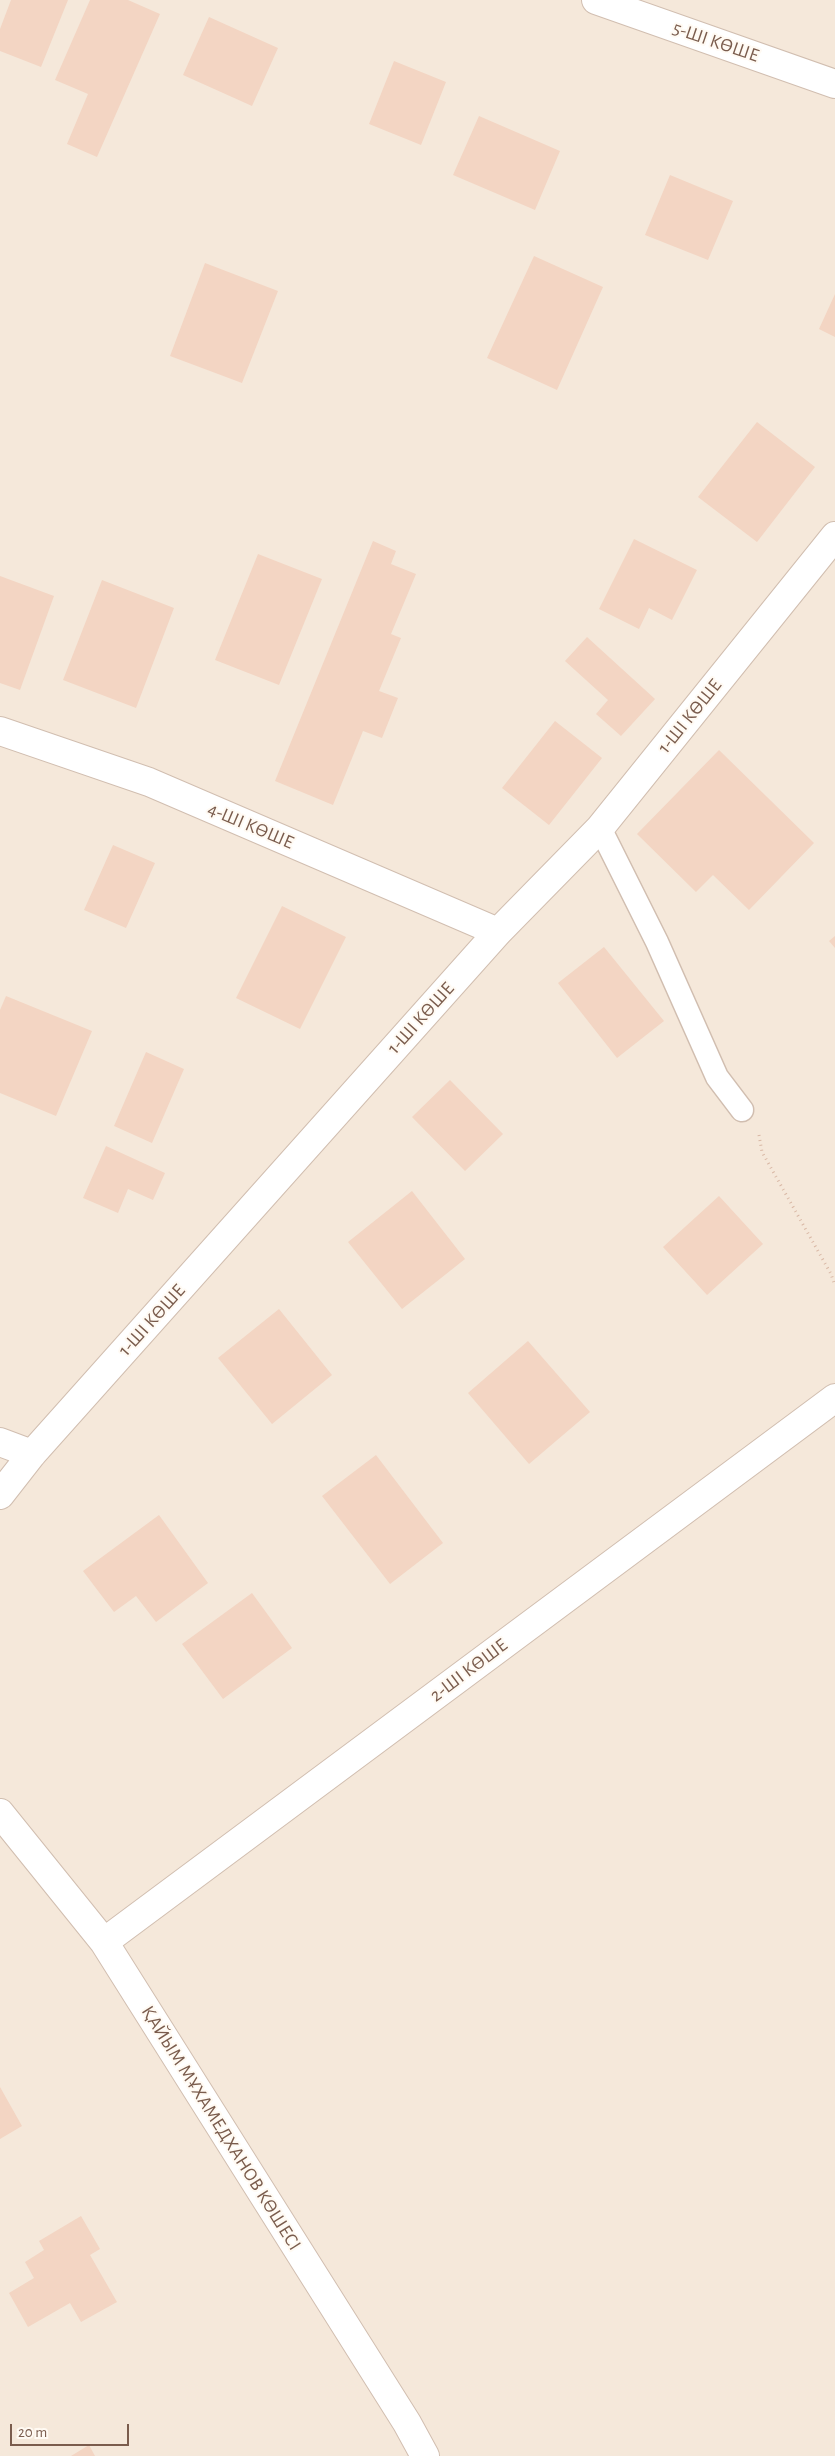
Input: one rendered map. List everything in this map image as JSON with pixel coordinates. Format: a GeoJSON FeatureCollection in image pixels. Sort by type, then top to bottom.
{"type":"FeatureCollection","features":[{"type":"Feature","properties":{"kind":"street","name":"5-ШI КӨШЕ"},"geometry":{"type":"LineString","coordinates":[[596,0],[835,84]]}},
{"type":"Feature","properties":{"kind":"street","name":"1-ШІ КӨШЕ"},"geometry":{"type":"LineString","coordinates":[[0,1495],[32,1454],[498,932],[600,828],[835,536]]}},
{"type":"Feature","properties":{"kind":"street","name":"4-ШI КӨШЕ"},"geometry":{"type":"LineString","coordinates":[[0,731],[150,782],[498,932]]}},
{"type":"Feature","properties":{"kind":"street","name":"2-ШІ КӨШЕ"},"geometry":{"type":"LineString","coordinates":[[104,1942],[835,1398]]}},
{"type":"Feature","properties":{"kind":"street"},"geometry":{"type":"LineString","coordinates":[[0,1442],[32,1454]]}},
{"type":"Feature","properties":{"kind":"street","name":"ҚАЙЫМ МҰХАМЕДХАНОВ КӨШЕСI"},"geometry":{"type":"LineString","coordinates":[[0,1813],[104,1942],[407,2423],[425,2456]]}},
{"type":"Feature","properties":{"kind":"lane"},"geometry":{"type":"LineString","coordinates":[[600,828],[657,942],[717,1077],[742,1110]]}},
{"type":"Feature","properties":{"kind":"path"},"geometry":{"type":"LineString","coordinates":[[742,1110],[758,1132],[762,1152],[831,1274],[835,1286]]}},
{"type":"Feature","properties":{"kind":"shaded area"},"geometry":{"type":"Polygon","coordinates":[[[0,0],[835,0],[835,2456],[0,2456],[0,0]]]}},
{"type":"Feature","properties":{"kind":"building"},"geometry":{"type":"Polygon","coordinates":[[[11,0],[68,0],[41,67],[0,51],[0,29],[11,0]]]}},
{"type":"Feature","properties":{"kind":"building"},"geometry":{"type":"Polygon","coordinates":[[[90,0],[128,0],[160,14],[97,157],[67,144],[88,94],[55,80],[90,0]]]}},
{"type":"Feature","properties":{"kind":"building"},"geometry":{"type":"Polygon","coordinates":[[[209,17],[278,48],[252,106],[183,75],[209,17]]]}},
{"type":"Feature","properties":{"kind":"building"},"geometry":{"type":"Polygon","coordinates":[[[394,61],[446,82],[421,145],[369,124],[394,61]]]}},
{"type":"Feature","properties":{"kind":"building"},"geometry":{"type":"Polygon","coordinates":[[[479,116],[560,151],[535,210],[453,175],[479,116]]]}},
{"type":"Feature","properties":{"kind":"building"},"geometry":{"type":"Polygon","coordinates":[[[670,175],[733,201],[708,260],[645,235],[670,175]]]}},
{"type":"Feature","properties":{"kind":"building"},"geometry":{"type":"Polygon","coordinates":[[[534,256],[603,287],[557,390],[487,358],[534,256]]]}},
{"type":"Feature","properties":{"kind":"building"},"geometry":{"type":"Polygon","coordinates":[[[205,263],[278,291],[242,383],[170,356],[205,263]]]}},
{"type":"Feature","properties":{"kind":"building"},"geometry":{"type":"Polygon","coordinates":[[[835,294],[835,337],[819,329],[835,294]]]}},
{"type":"Feature","properties":{"kind":"building"},"geometry":{"type":"Polygon","coordinates":[[[757,422],[815,467],[757,542],[698,497],[757,422]]]}},
{"type":"Feature","properties":{"kind":"building"},"geometry":{"type":"Polygon","coordinates":[[[634,539],[697,570],[672,620],[649,608],[639,629],[599,609],[634,539]]]}},
{"type":"Feature","properties":{"kind":"building"},"geometry":{"type":"Polygon","coordinates":[[[373,541],[396,551],[391,564],[416,574],[391,634],[401,638],[379,691],[398,698],[382,738],[363,731],[333,805],[275,781],[373,541]]]}},
{"type":"Feature","properties":{"kind":"building"},"geometry":{"type":"Polygon","coordinates":[[[258,554],[322,579],[279,685],[215,660],[258,554]]]}},
{"type":"Feature","properties":{"kind":"building"},"geometry":{"type":"Polygon","coordinates":[[[0,576],[54,596],[20,690],[0,683],[0,576]]]}},
{"type":"Feature","properties":{"kind":"building"},"geometry":{"type":"Polygon","coordinates":[[[102,580],[174,608],[136,708],[63,680],[102,580]]]}},
{"type":"Feature","properties":{"kind":"building"},"geometry":{"type":"Polygon","coordinates":[[[587,637],[655,699],[621,736],[596,714],[608,700],[565,661],[587,637]]]}},
{"type":"Feature","properties":{"kind":"building"},"geometry":{"type":"Polygon","coordinates":[[[555,721],[602,758],[549,825],[502,788],[555,721]]]}},
{"type":"Feature","properties":{"kind":"building"},"geometry":{"type":"Polygon","coordinates":[[[719,750],[814,843],[749,910],[713,875],[696,892],[637,834],[719,750]]]}},
{"type":"Feature","properties":{"kind":"building"},"geometry":{"type":"Polygon","coordinates":[[[113,845],[155,863],[126,928],[84,910],[113,845]]]}},
{"type":"Feature","properties":{"kind":"building"},"geometry":{"type":"Polygon","coordinates":[[[282,906],[346,937],[300,1029],[236,998],[282,906]]]}},
{"type":"Feature","properties":{"kind":"building"},"geometry":{"type":"Polygon","coordinates":[[[835,936],[835,948],[829,941],[835,936]]]}},
{"type":"Feature","properties":{"kind":"building"},"geometry":{"type":"Polygon","coordinates":[[[604,947],[664,1021],[617,1058],[558,983],[604,947]]]}},
{"type":"Feature","properties":{"kind":"building"},"geometry":{"type":"Polygon","coordinates":[[[6,996],[92,1031],[56,1116],[0,1093],[0,1010],[6,996]]]}},
{"type":"Feature","properties":{"kind":"building"},"geometry":{"type":"Polygon","coordinates":[[[146,1052],[184,1069],[152,1143],[114,1126],[146,1052]]]}},
{"type":"Feature","properties":{"kind":"building"},"geometry":{"type":"Polygon","coordinates":[[[450,1080],[503,1134],[465,1171],[412,1117],[450,1080]]]}},
{"type":"Feature","properties":{"kind":"building"},"geometry":{"type":"Polygon","coordinates":[[[106,1146],[165,1173],[153,1200],[128,1189],[118,1213],[83,1198],[106,1146]]]}},
{"type":"Feature","properties":{"kind":"building"},"geometry":{"type":"Polygon","coordinates":[[[412,1191],[465,1259],[402,1309],[348,1242],[412,1191]]]}},
{"type":"Feature","properties":{"kind":"building"},"geometry":{"type":"Polygon","coordinates":[[[719,1196],[763,1244],[707,1295],[663,1247],[719,1196]]]}},
{"type":"Feature","properties":{"kind":"building"},"geometry":{"type":"Polygon","coordinates":[[[279,1309],[332,1375],[272,1424],[218,1358],[279,1309]]]}},
{"type":"Feature","properties":{"kind":"building"},"geometry":{"type":"Polygon","coordinates":[[[528,1341],[590,1412],[529,1464],[468,1393],[528,1341]]]}},
{"type":"Feature","properties":{"kind":"building"},"geometry":{"type":"Polygon","coordinates":[[[376,1455],[443,1543],[390,1584],[322,1496],[376,1455]]]}},
{"type":"Feature","properties":{"kind":"building"},"geometry":{"type":"Polygon","coordinates":[[[159,1515],[208,1583],[156,1622],[136,1596],[114,1612],[83,1571],[159,1515]]]}},
{"type":"Feature","properties":{"kind":"building"},"geometry":{"type":"Polygon","coordinates":[[[252,1593],[292,1648],[223,1699],[182,1644],[252,1593]]]}},
{"type":"Feature","properties":{"kind":"building"},"geometry":{"type":"Polygon","coordinates":[[[0,2087],[22,2126],[0,2139],[0,2087]]]}},
{"type":"Feature","properties":{"kind":"building"},"geometry":{"type":"Polygon","coordinates":[[[81,2216],[100,2249],[90,2255],[117,2302],[81,2322],[70,2303],[28,2327],[9,2293],[34,2278],[25,2262],[44,2250],[39,2241],[81,2216]]]}},
{"type":"Feature","properties":{"kind":"building"},"geometry":{"type":"Polygon","coordinates":[[[89,2445],[95,2456],[71,2456],[89,2445]]]}}]}
